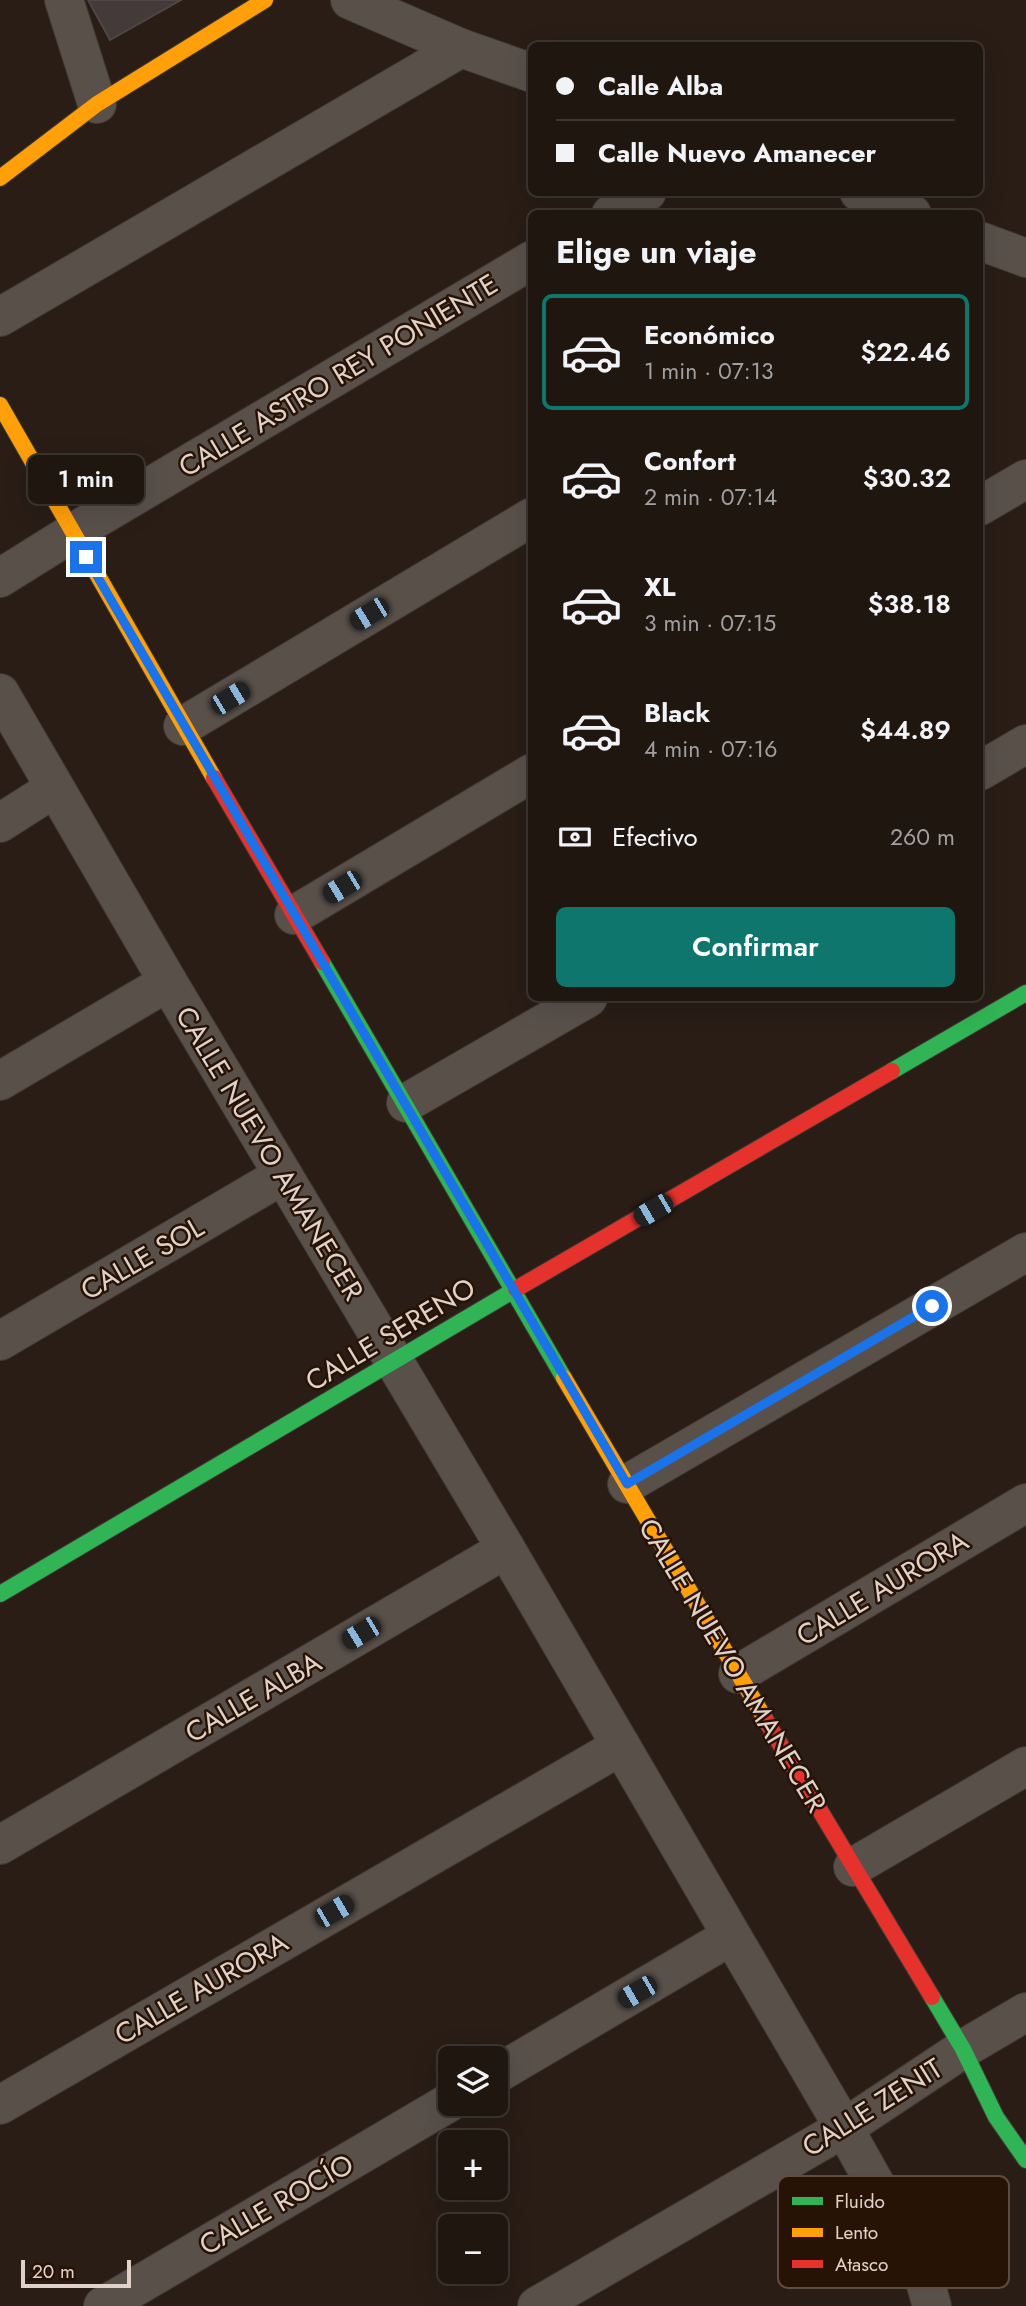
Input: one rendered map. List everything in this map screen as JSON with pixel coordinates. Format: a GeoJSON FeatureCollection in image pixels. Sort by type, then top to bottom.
{"type":"FeatureCollection","features":[{"type":"Feature","properties":{"kind":"street"},"geometry":{"type":"LineString","coordinates":[[64,0],[97,104]]}},
{"type":"Feature","properties":{"kind":"street"},"geometry":{"type":"LineString","coordinates":[[0,178],[97,104],[264,0]]}},
{"type":"Feature","properties":{"kind":"street"},"geometry":{"type":"LineString","coordinates":[[350,0],[461,48],[528,72]]}},
{"type":"Feature","properties":{"kind":"street"},"geometry":{"type":"LineString","coordinates":[[0,317],[461,48]]}},
{"type":"Feature","properties":{"kind":"street"},"geometry":{"type":"LineString","coordinates":[[618,210],[640,196]]}},
{"type":"Feature","properties":{"kind":"street"},"geometry":{"type":"LineString","coordinates":[[869,196],[902,210]]}},
{"type":"Feature","properties":{"kind":"street"},"geometry":{"type":"LineString","coordinates":[[983,244],[1026,258]]}},
{"type":"Feature","properties":{"kind":"street","name":"CALLE ASTRO REY PONIENTE"},"geometry":{"type":"LineString","coordinates":[[0,578],[528,262]]}},
{"type":"Feature","properties":{"kind":"street","name":"CALLE NUEVO AMANECER"},"geometry":{"type":"LineString","coordinates":[[0,405],[183,726],[406,1103],[513,1292],[963,2049],[996,2117],[1026,2160]]}},
{"type":"Feature","properties":{"kind":"street"},"geometry":{"type":"LineString","coordinates":[[983,504],[1026,479]]}},
{"type":"Feature","properties":{"kind":"street"},"geometry":{"type":"LineString","coordinates":[[183,726],[528,519]]}},
{"type":"Feature","properties":{"kind":"street","name":"CALLE NUEVO AMANECER"},"geometry":{"type":"LineString","coordinates":[[0,694],[168,982],[506,1549],[871,2176]]}},
{"type":"Feature","properties":{"kind":"street"},"geometry":{"type":"LineString","coordinates":[[983,769],[1026,744]]}},
{"type":"Feature","properties":{"kind":"street"},"geometry":{"type":"LineString","coordinates":[[294,915],[528,775]]}},
{"type":"Feature","properties":{"kind":"street"},"geometry":{"type":"LineString","coordinates":[[0,822],[55,788]]}},
{"type":"Feature","properties":{"kind":"street"},"geometry":{"type":"LineString","coordinates":[[0,1081],[168,982]]}},
{"type":"Feature","properties":{"kind":"street","name":"CALLE SERENO"},"geometry":{"type":"LineString","coordinates":[[0,1594],[1026,993]]}},
{"type":"Feature","properties":{"kind":"street"},"geometry":{"type":"LineString","coordinates":[[406,1103],[583,1001]]}},
{"type":"Feature","properties":{"kind":"street","name":"CALLE SOL"},"geometry":{"type":"LineString","coordinates":[[0,1341],[283,1175]]}},
{"type":"Feature","properties":{"kind":"street"},"geometry":{"type":"LineString","coordinates":[[627,1484],[1026,1252]]}},
{"type":"Feature","properties":{"kind":"street","name":"CALLE AURORA"},"geometry":{"type":"LineString","coordinates":[[738,1674],[1026,1503]]}},
{"type":"Feature","properties":{"kind":"street","name":"CALLE ALBA"},"geometry":{"type":"LineString","coordinates":[[0,1845],[506,1549]]}},
{"type":"Feature","properties":{"kind":"street","name":"CALLE AURORA"},"geometry":{"type":"LineString","coordinates":[[0,2105],[621,1746]]}},
{"type":"Feature","properties":{"kind":"street"},"geometry":{"type":"LineString","coordinates":[[853,1867],[1026,1766]]}},
{"type":"Feature","properties":{"kind":"street"},"geometry":{"type":"LineString","coordinates":[[508,2067],[731,1936]]}},
{"type":"Feature","properties":{"kind":"street","name":"CALLE ZENIT"},"geometry":{"type":"LineString","coordinates":[[537,2306],[844,2128],[963,2049],[1026,2012]]}},
{"type":"Feature","properties":{"kind":"street","name":"CALLE ROCÍO"},"geometry":{"type":"LineString","coordinates":[[103,2306],[438,2109]]}},
{"type":"Feature","properties":{"kind":"street","name":"CALLE NUEVO AMANECER"},"geometry":{"type":"LineString","coordinates":[[927,2288],[932,2306]]}},
{"type":"Feature","properties":{"kind":"building"},"geometry":{"type":"Polygon","coordinates":[[[88,0],[181,0],[110,40],[88,0]]]}},
{"type":"Feature","properties":{"kind":"traffic: fast"},"geometry":{"type":"LineString","coordinates":[[322,962],[564,1378]]}},
{"type":"Feature","properties":{"kind":"traffic: fast"},"geometry":{"type":"LineString","coordinates":[[892,1071],[1026,993]]}},
{"type":"Feature","properties":{"kind":"traffic: fast"},"geometry":{"type":"LineString","coordinates":[[0,1594],[516,1289]]}},
{"type":"Feature","properties":{"kind":"traffic: fast"},"geometry":{"type":"LineString","coordinates":[[932,1997],[963,2049],[996,2117],[1026,2160]]}},
{"type":"Feature","properties":{"kind":"traffic: slow"},"geometry":{"type":"LineString","coordinates":[[0,178],[97,104],[265,0]]}},
{"type":"Feature","properties":{"kind":"traffic: slow"},"geometry":{"type":"LineString","coordinates":[[0,405],[214,778]]}},
{"type":"Feature","properties":{"kind":"traffic: slow"},"geometry":{"type":"LineString","coordinates":[[564,1378],[765,1719]]}},
{"type":"Feature","properties":{"kind":"traffic: jam"},"geometry":{"type":"LineString","coordinates":[[214,778],[322,962]]}},
{"type":"Feature","properties":{"kind":"traffic: jam"},"geometry":{"type":"LineString","coordinates":[[516,1289],[892,1071]]}},
{"type":"Feature","properties":{"kind":"traffic: jam"},"geometry":{"type":"LineString","coordinates":[[765,1719],[932,1997]]}},
{"type":"Feature","properties":{"kind":"route"},"geometry":{"type":"LineString","coordinates":[[86,557],[627,1484],[932,1306]]}}]}
